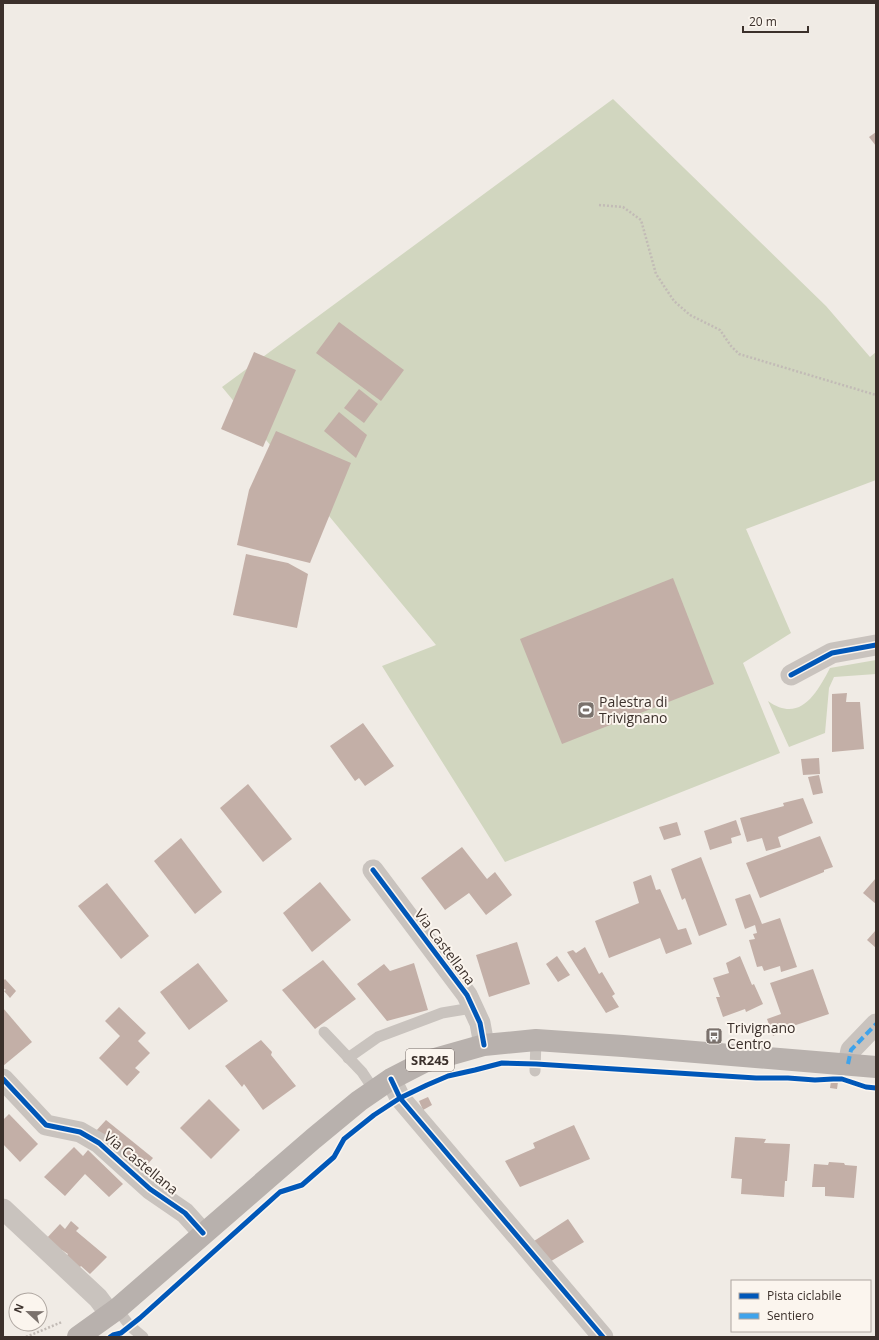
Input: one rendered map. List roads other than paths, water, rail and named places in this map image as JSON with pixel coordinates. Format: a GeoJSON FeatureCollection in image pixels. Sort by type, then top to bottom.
{"type":"FeatureCollection","features":[{"type":"Feature","properties":{"kind":"main road","name":"SR245"},"geometry":{"type":"LineString","coordinates":[[78,1337],[114,1311],[157,1275],[203,1233],[313,1138],[359,1101],[382,1085],[424,1062],[484,1045],[536,1040],[876,1067]]}},
{"type":"Feature","properties":{"kind":"street"},"geometry":{"type":"LineString","coordinates":[[791,675],[832,653],[876,646]]}},
{"type":"Feature","properties":{"kind":"street","name":"Via Castellana"},"geometry":{"type":"LineString","coordinates":[[373,870],[467,995],[480,1023],[484,1045]]}},
{"type":"Feature","properties":{"kind":"street"},"geometry":{"type":"LineString","coordinates":[[848,1064],[851,1050],[876,1024]]}},
{"type":"Feature","properties":{"kind":"street","name":"Via Castellana"},"geometry":{"type":"LineString","coordinates":[[3,1079],[46,1125],[80,1132],[99,1143],[150,1189],[185,1213],[203,1233]]}},
{"type":"Feature","properties":{"kind":"street"},"geometry":{"type":"LineString","coordinates":[[382,1085],[400,1098],[603,1337]]}},
{"type":"Feature","properties":{"kind":"street"},"geometry":{"type":"LineString","coordinates":[[3,1209],[98,1298],[114,1311]]}},
{"type":"Feature","properties":{"kind":"lane"},"geometry":{"type":"LineString","coordinates":[[348,1058],[378,1037],[442,1013],[472,1008]]}},
{"type":"Feature","properties":{"kind":"lane"},"geometry":{"type":"LineString","coordinates":[[324,1032],[362,1072],[382,1085]]}},
{"type":"Feature","properties":{"kind":"lane"},"geometry":{"type":"LineString","coordinates":[[535,1072],[536,1040]]}},
{"type":"Feature","properties":{"kind":"lane"},"geometry":{"type":"LineString","coordinates":[[114,1311],[142,1337]]}},
{"type":"Feature","properties":{"kind":"place","name":"Palestra di Trivignano"},"geometry":{"type":"Point","coordinates":[586,710]}},
{"type":"Feature","properties":{"kind":"place","name":"Trivignano Centro"},"geometry":{"type":"Point","coordinates":[714,1036]}}]}
